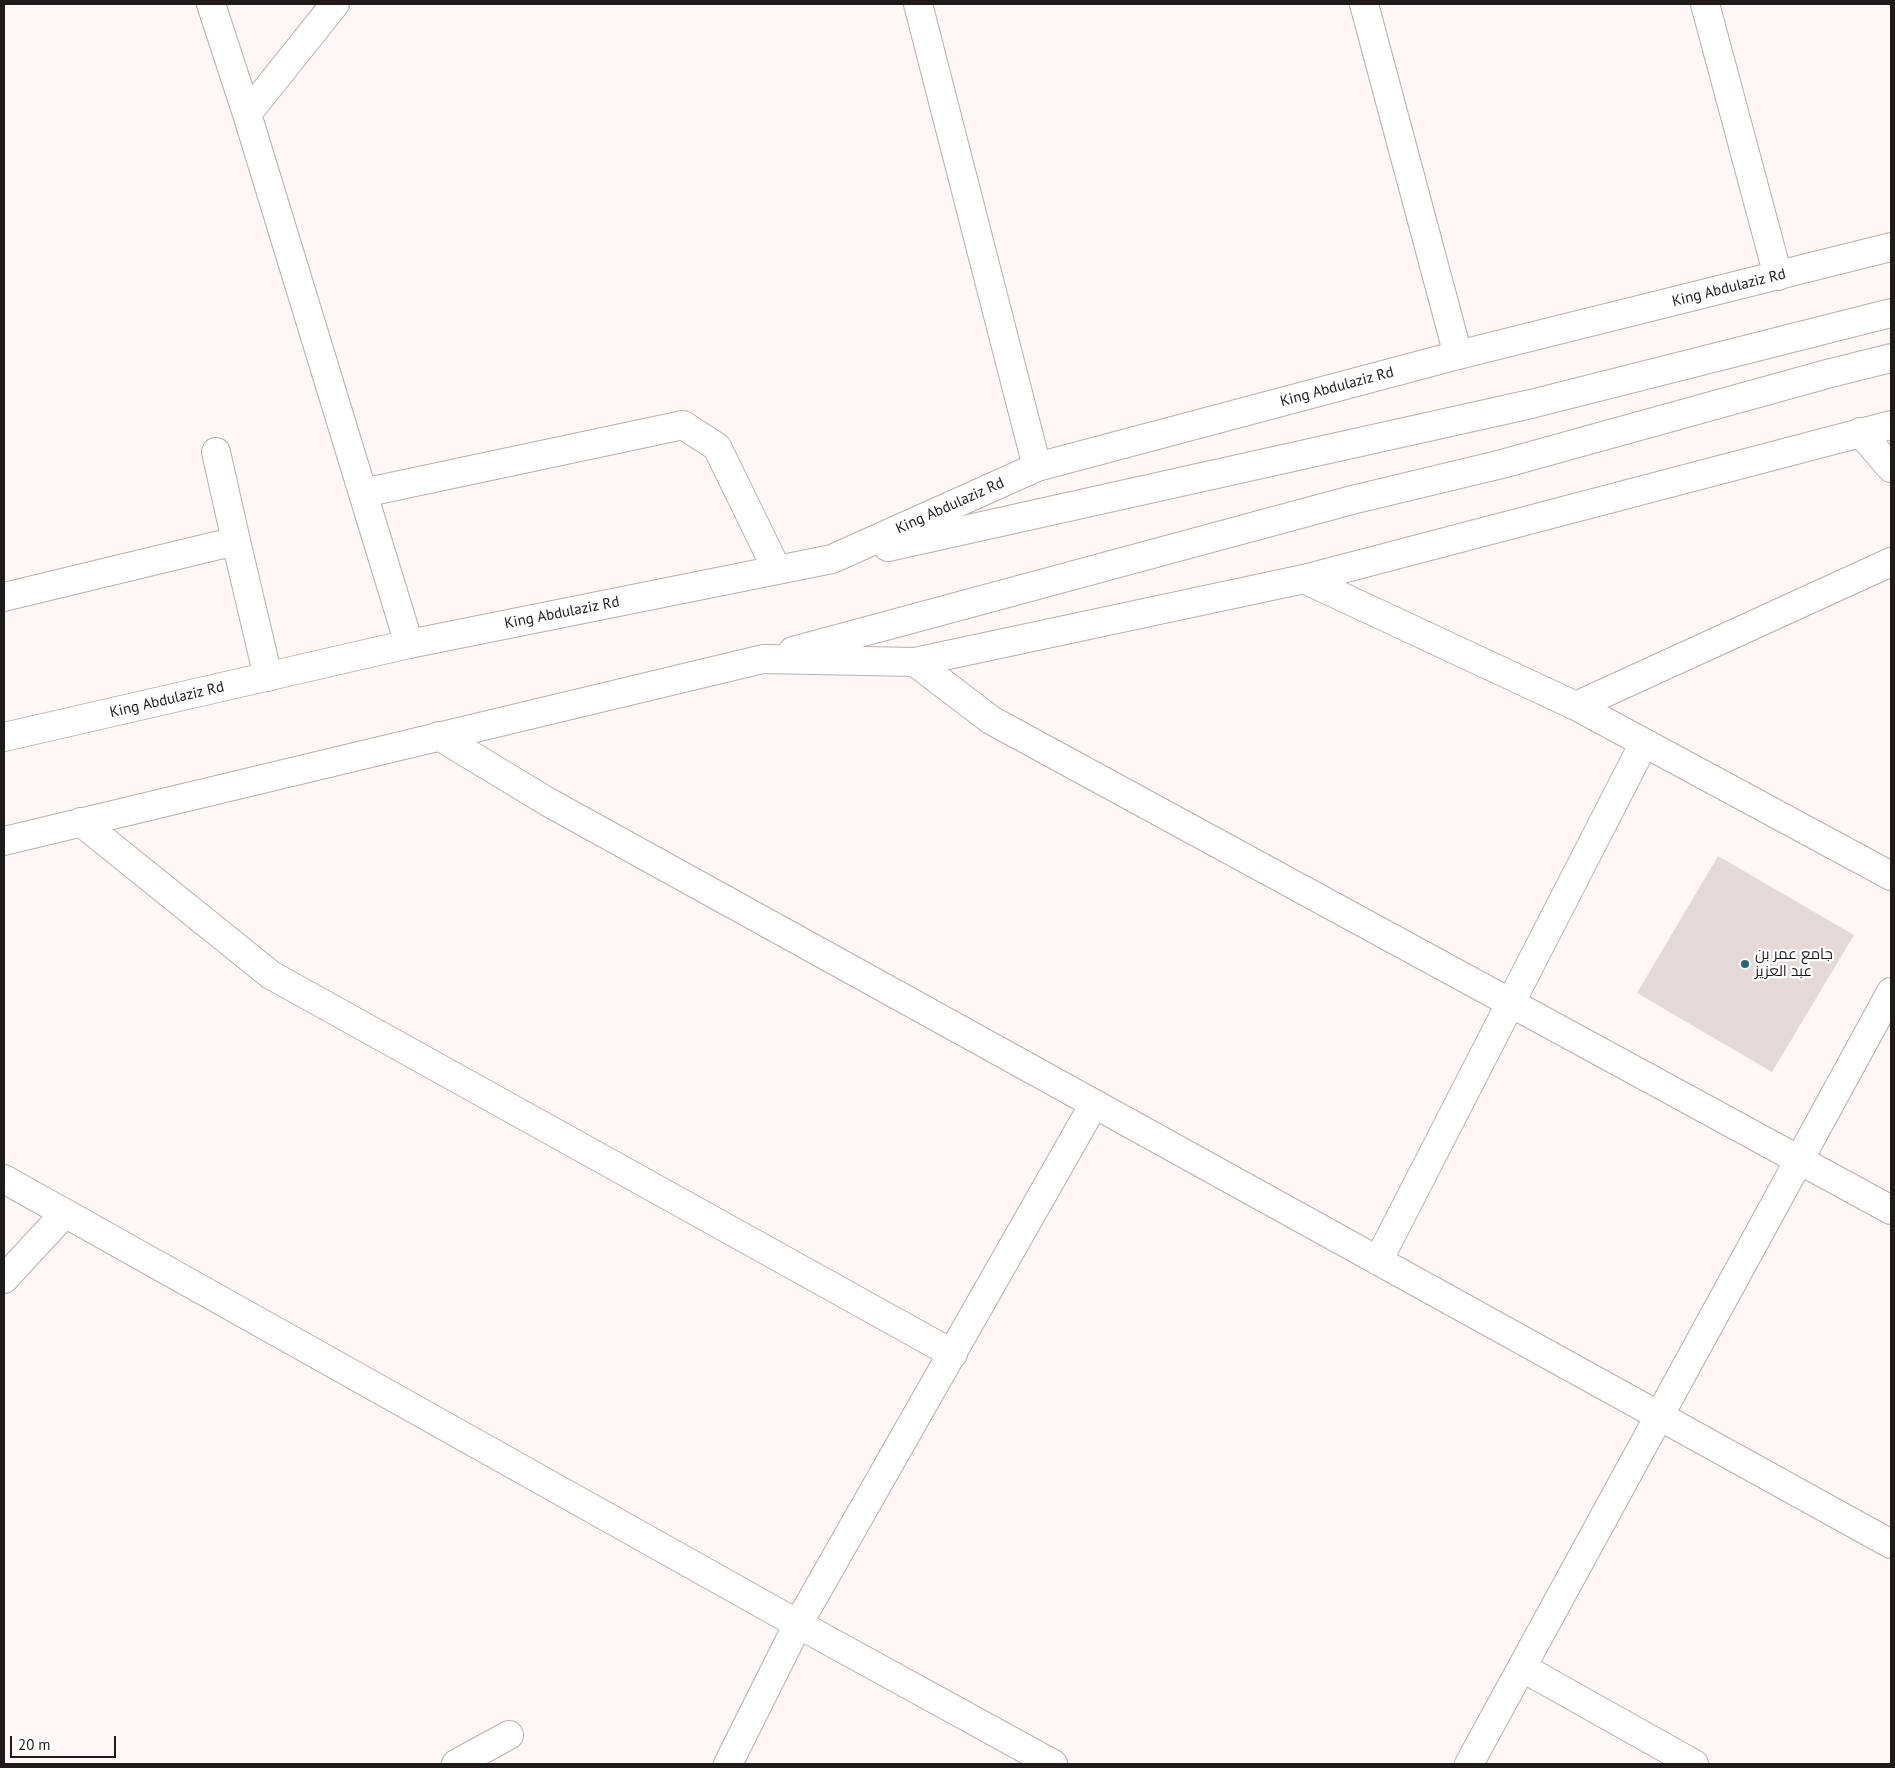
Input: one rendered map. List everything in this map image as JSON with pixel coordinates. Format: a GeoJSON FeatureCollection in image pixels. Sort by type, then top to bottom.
{"type":"FeatureCollection","features":[{"type":"Feature","properties":{"kind":"street"},"geometry":{"type":"LineString","coordinates":[[211,4],[247,114],[408,644]]}},
{"type":"Feature","properties":{"kind":"street"},"geometry":{"type":"LineString","coordinates":[[247,114],[335,4]]}},
{"type":"Feature","properties":{"kind":"street"},"geometry":{"type":"LineString","coordinates":[[918,4],[1037,467]]}},
{"type":"Feature","properties":{"kind":"street"},"geometry":{"type":"LineString","coordinates":[[1364,4],[1458,355]]}},
{"type":"Feature","properties":{"kind":"street"},"geometry":{"type":"LineString","coordinates":[[1705,4],[1778,276]]}},
{"type":"Feature","properties":{"kind":"street","name":"King Abdulaziz Rd"},"geometry":{"type":"LineString","coordinates":[[4,737],[408,644],[832,559],[1037,467],[1458,355],[1891,247]]}},
{"type":"Feature","properties":{"kind":"street"},"geometry":{"type":"LineString","coordinates":[[832,559],[1531,404],[1891,313]]}},
{"type":"Feature","properties":{"kind":"street"},"geometry":{"type":"LineString","coordinates":[[4,840],[762,659],[1352,500],[1502,464],[1891,358]]}},
{"type":"Feature","properties":{"kind":"street"},"geometry":{"type":"LineString","coordinates":[[362,492],[683,425],[717,447],[778,570]]}},
{"type":"Feature","properties":{"kind":"street"},"geometry":{"type":"LineString","coordinates":[[762,659],[915,662],[1304,580],[1891,425]]}},
{"type":"Feature","properties":{"kind":"street"},"geometry":{"type":"LineString","coordinates":[[1860,432],[1891,468]]}},
{"type":"Feature","properties":{"kind":"street"},"geometry":{"type":"LineString","coordinates":[[216,452],[268,677]]}},
{"type":"Feature","properties":{"kind":"street"},"geometry":{"type":"LineString","coordinates":[[4,597],[236,541]]}},
{"type":"Feature","properties":{"kind":"street"},"geometry":{"type":"LineString","coordinates":[[1576,706],[1891,562]]}},
{"type":"Feature","properties":{"kind":"street"},"geometry":{"type":"LineString","coordinates":[[1304,580],[1576,706],[1891,876]]}},
{"type":"Feature","properties":{"kind":"street"},"geometry":{"type":"LineString","coordinates":[[915,662],[991,720],[1891,1210]]}},
{"type":"Feature","properties":{"kind":"street"},"geometry":{"type":"LineString","coordinates":[[439,736],[548,802],[1891,1544]]}},
{"type":"Feature","properties":{"kind":"street"},"geometry":{"type":"LineString","coordinates":[[1378,1261],[1644,743]]}},
{"type":"Feature","properties":{"kind":"street"},"geometry":{"type":"LineString","coordinates":[[81,822],[271,975],[954,1354]]}},
{"type":"Feature","properties":{"kind":"street"},"geometry":{"type":"LineString","coordinates":[[1469,1764],[1891,992]]}},
{"type":"Feature","properties":{"kind":"street"},"geometry":{"type":"LineString","coordinates":[[728,1764],[798,1624],[954,1354],[1094,1104]]}},
{"type":"Feature","properties":{"kind":"street"},"geometry":{"type":"LineString","coordinates":[[4,1179],[798,1624],[1053,1764]]}},
{"type":"Feature","properties":{"kind":"street"},"geometry":{"type":"LineString","coordinates":[[4,1279],[65,1213]]}},
{"type":"Feature","properties":{"kind":"street"},"geometry":{"type":"LineString","coordinates":[[1523,1668],[1694,1764]]}},
{"type":"Feature","properties":{"kind":"street"},"geometry":{"type":"LineString","coordinates":[[456,1764],[508,1735]]}},
{"type":"Feature","properties":{"kind":"building","name":"جامع عمر بن عبد العزيز"},"geometry":{"type":"Polygon","coordinates":[[[1718,856],[1854,935],[1772,1072],[1637,993],[1718,856]]]}},
{"type":"Feature","properties":{"kind":"place","name":"جامع عمر بن عبد العزيز"},"geometry":{"type":"Point","coordinates":[1745,964]}}]}
